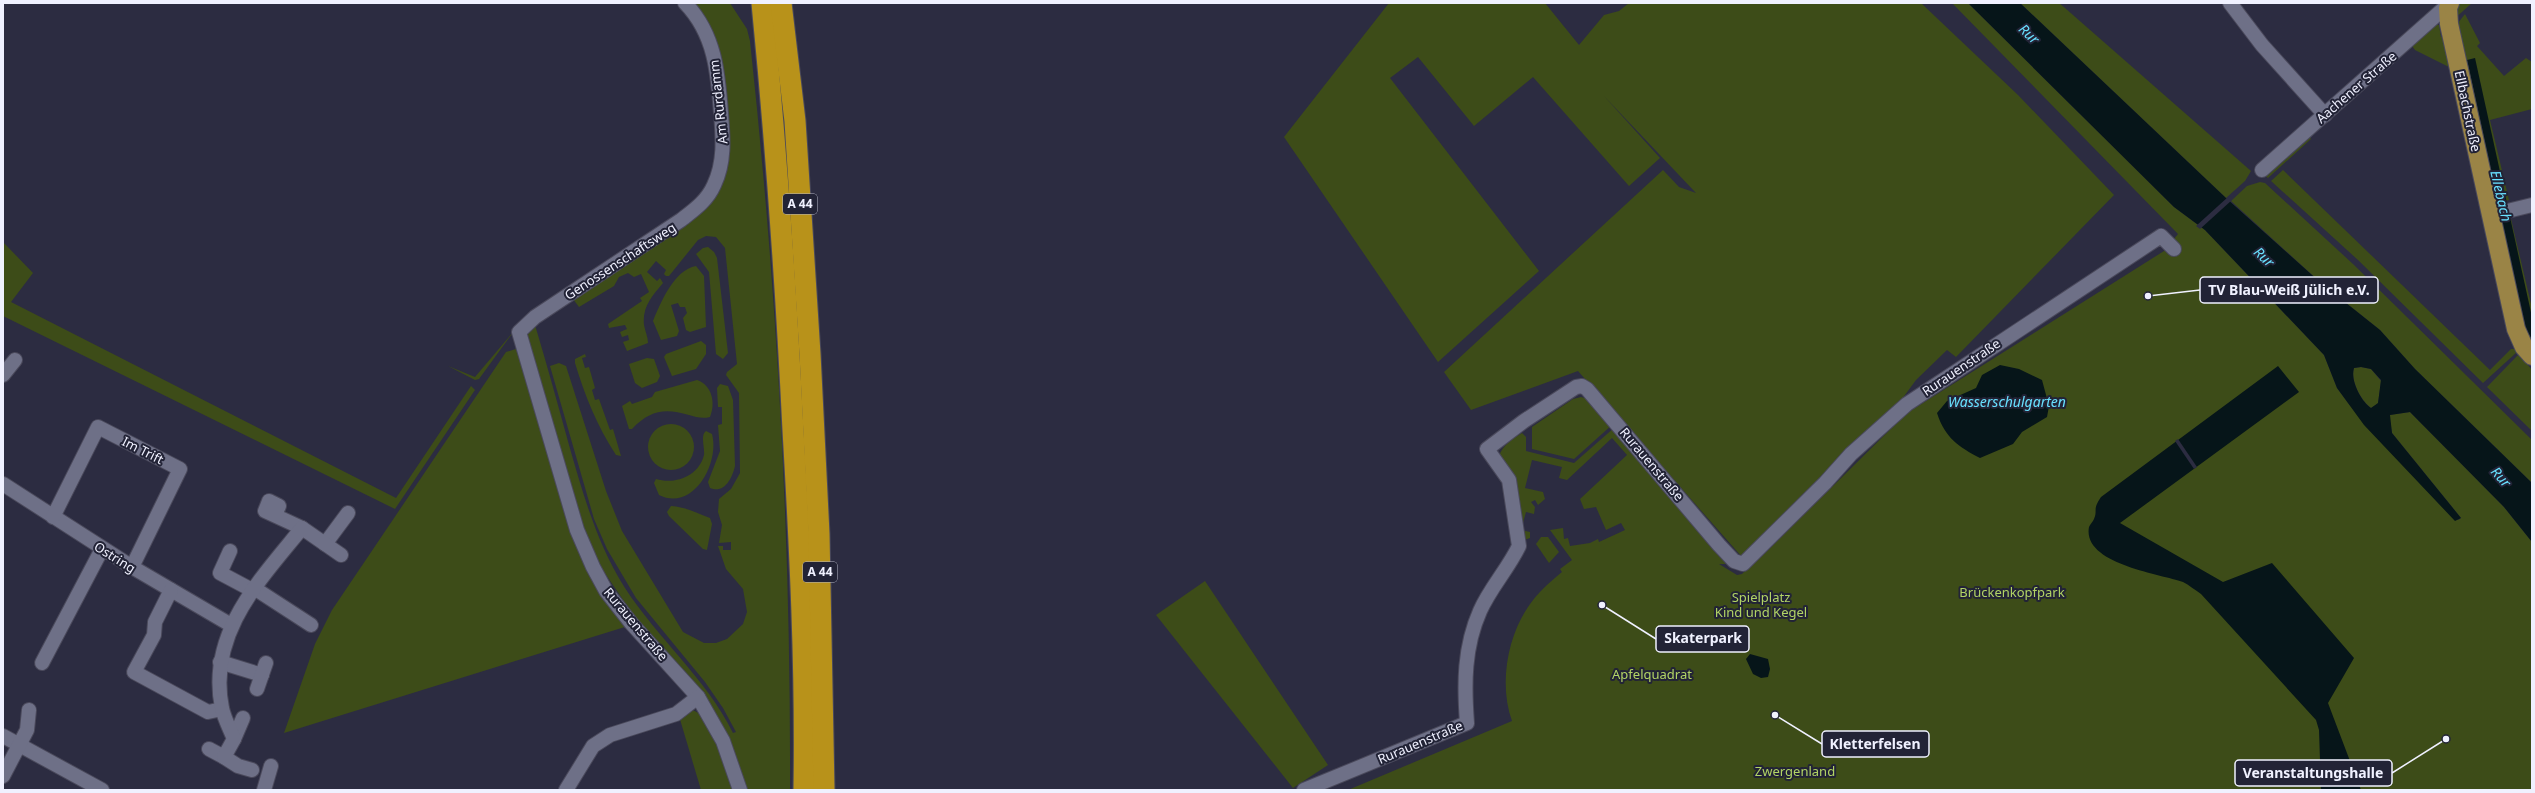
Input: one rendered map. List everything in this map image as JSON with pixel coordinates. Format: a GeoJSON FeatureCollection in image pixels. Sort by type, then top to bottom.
{"type":"FeatureCollection","features":[{"type":"Feature","properties":{"kind":"highway","name":"A 44"},"geometry":{"type":"LineString","coordinates":[[781,3],[795,121],[813,401],[820,557],[824,790]]}},
{"type":"Feature","properties":{"kind":"highway"},"geometry":{"type":"LineString","coordinates":[[787,54],[793,3]]}},
{"type":"Feature","properties":{"kind":"highway","name":"A 44"},"geometry":{"type":"LineString","coordinates":[[756,10],[774,124],[799,540],[804,658],[804,790]]}},
{"type":"Feature","properties":{"kind":"main road","name":"Ellbachstraße"},"geometry":{"type":"LineString","coordinates":[[2450,3],[2448,8],[2449,24],[2501,212],[2516,329],[2524,347],[2532,356]]}},
{"type":"Feature","properties":{"kind":"street","name":"Am Rurdamm"},"geometry":{"type":"LineString","coordinates":[[685,3],[704,29],[717,66],[724,148],[715,184]]}},
{"type":"Feature","properties":{"kind":"street"},"geometry":{"type":"LineString","coordinates":[[2230,3],[2262,45],[2325,115]]}},
{"type":"Feature","properties":{"kind":"street","name":"Aachener Straße"},"geometry":{"type":"LineString","coordinates":[[2262,170],[2450,3]]}},
{"type":"Feature","properties":{"kind":"street","name":"Genossenschaftsweg"},"geometry":{"type":"LineString","coordinates":[[519,332],[535,317],[681,220],[701,204],[715,184]]}},
{"type":"Feature","properties":{"kind":"street"},"geometry":{"type":"LineString","coordinates":[[2501,212],[2532,205]]}},
{"type":"Feature","properties":{"kind":"street","name":"Rurauenstraße"},"geometry":{"type":"LineString","coordinates":[[1304,790],[1467,723],[1464,679],[1470,643],[1480,611],[1519,546],[1509,480],[1487,449],[1524,421],[1570,392],[1582,386],[1587,389],[1734,561],[1743,564],[1770,539],[1851,454],[1907,404],[2161,236],[2174,249]]}},
{"type":"Feature","properties":{"kind":"street","name":"Rurauenstraße"},"geometry":{"type":"LineString","coordinates":[[519,332],[577,530],[593,567],[606,590],[631,623],[698,697],[723,741],[740,790]]}},
{"type":"Feature","properties":{"kind":"street"},"geometry":{"type":"LineString","coordinates":[[3,375],[15,360]]}},
{"type":"Feature","properties":{"kind":"street","name":"Im Trift"},"geometry":{"type":"LineString","coordinates":[[52,517],[98,427],[180,469],[132,567]]}},
{"type":"Feature","properties":{"kind":"street","name":"Ostring"},"geometry":{"type":"LineString","coordinates":[[4,487],[102,549],[231,625]]}},
{"type":"Feature","properties":{"kind":"street"},"geometry":{"type":"LineString","coordinates":[[325,544],[348,513]]}},
{"type":"Feature","properties":{"kind":"street"},"geometry":{"type":"LineString","coordinates":[[275,515],[302,528],[341,555]]}},
{"type":"Feature","properties":{"kind":"street"},"geometry":{"type":"LineString","coordinates":[[234,739],[222,709],[220,662],[231,625],[253,589],[302,528]]}},
{"type":"Feature","properties":{"kind":"street"},"geometry":{"type":"LineString","coordinates":[[42,663],[102,549]]}},
{"type":"Feature","properties":{"kind":"street"},"geometry":{"type":"LineString","coordinates":[[230,550],[220,573],[253,589],[311,625]]}},
{"type":"Feature","properties":{"kind":"street"},"geometry":{"type":"LineString","coordinates":[[171,590],[155,622],[154,635],[134,672],[208,712],[222,709]]}},
{"type":"Feature","properties":{"kind":"street"},"geometry":{"type":"LineString","coordinates":[[220,662],[261,676]]}},
{"type":"Feature","properties":{"kind":"street"},"geometry":{"type":"LineString","coordinates":[[566,790],[593,746],[610,735],[676,714],[698,697]]}},
{"type":"Feature","properties":{"kind":"street"},"geometry":{"type":"LineString","coordinates":[[3,776],[28,730],[29,710]]}},
{"type":"Feature","properties":{"kind":"street"},"geometry":{"type":"LineString","coordinates":[[224,757],[244,718]]}},
{"type":"Feature","properties":{"kind":"street"},"geometry":{"type":"LineString","coordinates":[[3,736],[102,790]]}},
{"type":"Feature","properties":{"kind":"street"},"geometry":{"type":"LineString","coordinates":[[209,749],[238,766],[252,770]]}},
{"type":"Feature","properties":{"kind":"street"},"geometry":{"type":"LineString","coordinates":[[264,790],[271,766]]}},
{"type":"Feature","properties":{"kind":"green space"},"geometry":{"type":"Polygon","coordinates":[[[689,3],[730,3],[747,29],[750,41],[760,134],[775,321],[785,509],[790,696],[790,790],[746,790],[734,750],[709,703],[692,679],[634,616],[598,563],[584,529],[527,334],[535,325],[585,500],[606,554],[625,588],[638,607],[696,676],[722,713],[733,733],[736,732],[723,708],[705,682],[636,598],[607,549],[594,519],[550,366],[559,363],[566,366],[606,491],[622,531],[683,632],[704,643],[716,643],[727,639],[743,624],[747,612],[743,589],[726,569],[718,546],[723,546],[723,550],[731,550],[731,542],[719,543],[722,525],[718,512],[719,499],[731,489],[740,473],[739,393],[726,375],[727,372],[737,364],[725,248],[716,237],[706,236],[698,240],[669,276],[664,274],[666,270],[656,261],[647,272],[657,281],[660,278],[663,283],[646,307],[644,325],[648,343],[627,351],[623,342],[629,340],[628,335],[622,337],[620,332],[627,329],[625,325],[609,328],[608,324],[642,301],[640,298],[649,292],[641,274],[634,277],[628,273],[619,277],[614,286],[579,307],[573,299],[711,202],[717,195],[719,185],[722,90],[689,3]]]}},
{"type":"Feature","properties":{"kind":"green space"},"geometry":{"type":"Polygon","coordinates":[[[1389,3],[1545,3],[1579,45],[1604,15],[1619,11],[1629,3],[1921,3],[2018,95],[2114,195],[1956,357],[1947,350],[1916,380],[1902,399],[1843,454],[1742,557],[1578,371],[1471,410],[1444,372],[1663,170],[1679,187],[1696,193],[1604,96],[1660,158],[1629,186],[1533,77],[1474,126],[1418,57],[1390,78],[1539,271],[1438,362],[1284,137],[1389,3]]]}},
{"type":"Feature","properties":{"kind":"green space","name":"Brückenkopfpark"},"geometry":{"type":"Polygon","coordinates":[[[1952,3],[1968,3],[2174,207],[2205,230],[2324,355],[2337,388],[2349,404],[2458,520],[2461,518],[2392,433],[2389,415],[2410,412],[2504,507],[2532,542],[2532,790],[1348,790],[1512,721],[1508,707],[1506,677],[1510,647],[1515,633],[1521,619],[1535,597],[1562,572],[1560,569],[1572,560],[1550,530],[1563,528],[1564,539],[1568,538],[1570,546],[1590,543],[1598,539],[1599,542],[1625,530],[1621,523],[1606,530],[1596,507],[1584,509],[1580,499],[1627,455],[1612,438],[1567,480],[1559,478],[1562,467],[1532,460],[1525,488],[1543,492],[1545,499],[1538,505],[1535,500],[1531,502],[1535,507],[1534,514],[1526,512],[1521,530],[1499,456],[1505,445],[1522,433],[1526,437],[1526,451],[1574,463],[1615,427],[1726,564],[1719,564],[1737,575],[1742,574],[1907,413],[2164,251],[2178,234],[1952,3]]]}},
{"type":"Feature","properties":{"kind":"green space"},"geometry":{"type":"Polygon","coordinates":[[[2020,3],[2059,3],[2251,171],[2245,181],[2226,198],[2020,3]]]}},
{"type":"Feature","properties":{"kind":"green space"},"geometry":{"type":"Polygon","coordinates":[[[2456,3],[2472,3],[2453,20],[2456,3]]]}},
{"type":"Feature","properties":{"kind":"green space"},"geometry":{"type":"Polygon","coordinates":[[[2465,14],[2480,43],[2477,46],[2504,76],[2526,58],[2532,62],[2532,109],[2490,120],[2509,200],[2497,203],[2458,23],[2465,14]]]}},
{"type":"Feature","properties":{"kind":"green space"},"geometry":{"type":"Polygon","coordinates":[[[2432,25],[2439,25],[2441,37],[2448,37],[2455,70],[2415,50],[2410,43],[2432,25]]]}},
{"type":"Feature","properties":{"kind":"green space"},"geometry":{"type":"Polygon","coordinates":[[[2309,136],[2311,139],[2268,178],[2263,174],[2309,136]]]}},
{"type":"Feature","properties":{"kind":"green space"},"geometry":{"type":"Polygon","coordinates":[[[2283,170],[2490,370],[2511,349],[2516,349],[2517,352],[2483,383],[2358,260],[2271,181],[2283,170]]]}},
{"type":"Feature","properties":{"kind":"green space"},"geometry":{"type":"Polygon","coordinates":[[[2260,182],[2265,183],[2353,264],[2532,440],[2532,483],[2415,369],[2380,330],[2321,283],[2231,201],[2247,186],[2260,182]]]}},
{"type":"Feature","properties":{"kind":"green space"},"geometry":{"type":"Polygon","coordinates":[[[2511,219],[2532,308],[2532,349],[2528,344],[2501,220],[2511,219]]]}},
{"type":"Feature","properties":{"kind":"green space"},"geometry":{"type":"Polygon","coordinates":[[[3,242],[33,273],[11,302],[396,498],[471,386],[475,390],[395,509],[3,316],[3,242]]]}},
{"type":"Feature","properties":{"kind":"green space"},"geometry":{"type":"Polygon","coordinates":[[[708,247],[714,252],[717,258],[728,353],[723,359],[716,354],[709,272],[696,254],[703,248],[708,247]]]}},
{"type":"Feature","properties":{"kind":"green space"},"geometry":{"type":"Polygon","coordinates":[[[696,266],[704,276],[706,327],[690,332],[686,330],[683,318],[687,313],[685,307],[680,307],[678,303],[671,305],[679,331],[677,336],[661,340],[653,321],[664,296],[681,274],[696,266]]]}},
{"type":"Feature","properties":{"kind":"green space"},"geometry":{"type":"Polygon","coordinates":[[[514,331],[479,379],[475,380],[448,366],[475,377],[514,331]]]}},
{"type":"Feature","properties":{"kind":"green space"},"geometry":{"type":"Polygon","coordinates":[[[701,341],[706,345],[706,354],[696,369],[672,376],[664,357],[666,354],[701,341]]]}},
{"type":"Feature","properties":{"kind":"green space"},"geometry":{"type":"Polygon","coordinates":[[[519,348],[575,539],[628,626],[284,733],[315,644],[332,610],[506,352],[519,348]]]}},
{"type":"Feature","properties":{"kind":"green space"},"geometry":{"type":"Polygon","coordinates":[[[585,354],[586,357],[582,358],[585,368],[589,367],[595,388],[592,390],[595,400],[599,399],[610,430],[613,429],[621,456],[616,455],[603,433],[583,387],[575,359],[585,354]]]}},
{"type":"Feature","properties":{"kind":"green space"},"geometry":{"type":"Polygon","coordinates":[[[2519,354],[2532,370],[2532,431],[2487,387],[2519,354]]]}},
{"type":"Feature","properties":{"kind":"green space"},"geometry":{"type":"Polygon","coordinates":[[[647,358],[654,359],[660,376],[657,382],[642,388],[635,383],[629,364],[647,358]]]}},
{"type":"Feature","properties":{"kind":"green space"},"geometry":{"type":"Polygon","coordinates":[[[2361,367],[2371,369],[2381,381],[2378,404],[2371,408],[2360,395],[2355,384],[2353,373],[2354,368],[2361,367]]]}},
{"type":"Feature","properties":{"kind":"green space"},"geometry":{"type":"Polygon","coordinates":[[[697,380],[706,386],[711,395],[713,406],[710,417],[699,418],[680,413],[665,411],[658,412],[645,418],[632,429],[629,429],[622,406],[630,401],[632,404],[652,397],[655,392],[697,380]]]}},
{"type":"Feature","properties":{"kind":"green space"},"geometry":{"type":"Polygon","coordinates":[[[720,384],[728,386],[733,400],[735,466],[732,476],[727,484],[719,489],[715,489],[710,488],[708,482],[720,451],[718,425],[722,424],[722,407],[718,407],[717,388],[720,384]]]}},
{"type":"Feature","properties":{"kind":"green space"},"geometry":{"type":"Polygon","coordinates":[[[1581,397],[1587,399],[1613,424],[1574,459],[1532,449],[1532,427],[1573,399],[1581,397]]]}},
{"type":"Feature","properties":{"kind":"green space"},"geometry":{"type":"Polygon","coordinates":[[[667,424],[675,424],[684,428],[690,434],[694,447],[690,460],[684,466],[675,470],[667,470],[658,466],[652,460],[648,451],[648,443],[652,434],[658,428],[667,424]]]}},
{"type":"Feature","properties":{"kind":"green space"},"geometry":{"type":"Polygon","coordinates":[[[706,431],[712,434],[712,458],[708,471],[701,482],[693,491],[683,497],[671,498],[659,495],[654,483],[656,479],[663,481],[678,480],[692,473],[697,468],[704,455],[703,435],[706,431]]]}},
{"type":"Feature","properties":{"kind":"green space"},"geometry":{"type":"Polygon","coordinates":[[[671,506],[686,509],[710,518],[712,524],[707,550],[703,549],[669,516],[667,512],[671,506]]]}},
{"type":"Feature","properties":{"kind":"green space"},"geometry":{"type":"Polygon","coordinates":[[[1521,530],[1530,532],[1530,538],[1524,540],[1521,530]]]}},
{"type":"Feature","properties":{"kind":"green space"},"geometry":{"type":"Polygon","coordinates":[[[1541,537],[1548,537],[1559,552],[1549,563],[1536,544],[1541,537]]]}},
{"type":"Feature","properties":{"kind":"green space"},"geometry":{"type":"Polygon","coordinates":[[[1205,581],[1328,765],[1293,788],[1156,615],[1205,581]]]}},
{"type":"Feature","properties":{"kind":"green space"},"geometry":{"type":"Polygon","coordinates":[[[692,710],[700,714],[707,722],[713,733],[719,745],[734,790],[701,790],[679,716],[692,710]]]}},
{"type":"Feature","properties":{"kind":"water","name":"Rur"},"geometry":{"type":"Polygon","coordinates":[[[1968,3],[2020,3],[2226,198],[2321,283],[2380,330],[2415,369],[2532,483],[2532,542],[2504,507],[2410,412],[2390,415],[2392,433],[2461,518],[2455,521],[2364,425],[2337,388],[2324,355],[2205,230],[2174,207],[1968,3]],[[2361,367],[2354,368],[2353,373],[2357,390],[2367,405],[2371,408],[2378,403],[2381,380],[2371,369],[2361,367]]]}},
{"type":"Feature","properties":{"kind":"water","name":"Ellebach"},"geometry":{"type":"Polygon","coordinates":[[[2475,58],[2532,317],[2532,340],[2526,329],[2520,305],[2467,60],[2475,58]]]}},
{"type":"Feature","properties":{"kind":"water","name":"Wasserschulgarten"},"geometry":{"type":"Polygon","coordinates":[[[2000,365],[2019,369],[2042,380],[2049,406],[2047,417],[2022,432],[2013,444],[1980,458],[1959,446],[1954,441],[1944,429],[1937,413],[1947,401],[1976,388],[1982,375],[2000,365]]]}},
{"type":"Feature","properties":{"kind":"water"},"geometry":{"type":"Polygon","coordinates":[[[2278,366],[2299,392],[2120,523],[2223,582],[2272,563],[2354,658],[2328,703],[2361,790],[2321,790],[2319,730],[2316,720],[2201,594],[2183,582],[2141,571],[2110,559],[2098,550],[2090,540],[2089,527],[2094,519],[2096,507],[2101,497],[2278,366]]]}},
{"type":"Feature","properties":{"kind":"water"},"geometry":{"type":"Polygon","coordinates":[[[1750,654],[1768,659],[1770,669],[1768,677],[1761,678],[1753,674],[1746,659],[1750,654]]]}},
{"type":"Feature","properties":{"kind":"pier"},"geometry":{"type":"Polygon","coordinates":[[[2228,197],[2232,200],[2200,229],[2196,226],[2228,197]]]}},
{"type":"Feature","properties":{"kind":"pier"},"geometry":{"type":"Polygon","coordinates":[[[2178,439],[2197,467],[2194,469],[2175,441],[2178,439]]]}},
{"type":"Feature","properties":{"kind":"place","name":"TV Blau-Weiß Jülich e.V."},"geometry":{"type":"Point","coordinates":[2148,296]}},
{"type":"Feature","properties":{"kind":"place","name":"Skaterpark"},"geometry":{"type":"Point","coordinates":[1602,605]}},
{"type":"Feature","properties":{"kind":"place","name":"Kletterfelsen"},"geometry":{"type":"Point","coordinates":[1775,715]}},
{"type":"Feature","properties":{"kind":"place","name":"Veranstaltungshalle"},"geometry":{"type":"Point","coordinates":[2446,739]}},
{"type":"Feature","properties":{"kind":"park label","name":"Spielplatz Kind und Kegel"},"geometry":{"type":"Point","coordinates":[1761,604]}},
{"type":"Feature","properties":{"kind":"park label","name":"Apfelquadrat"},"geometry":{"type":"Point","coordinates":[1652,674]}},
{"type":"Feature","properties":{"kind":"park label","name":"Zwergenland"},"geometry":{"type":"Point","coordinates":[1795,771]}}]}
